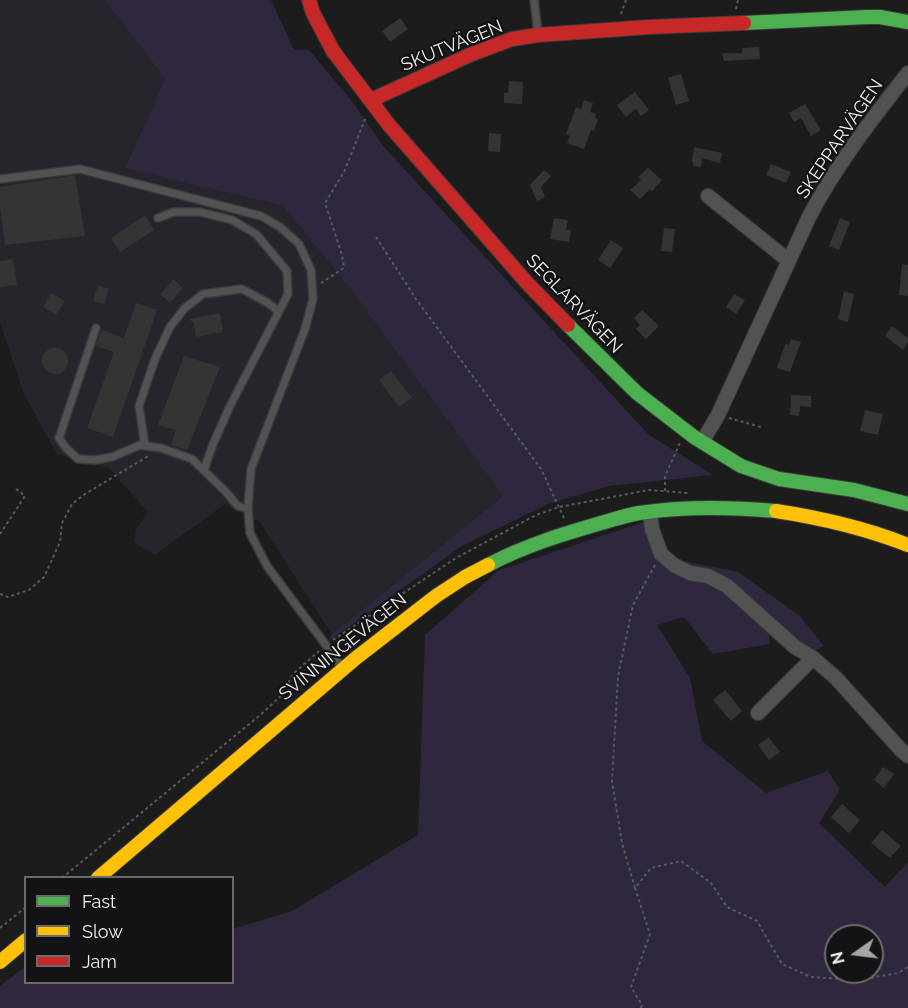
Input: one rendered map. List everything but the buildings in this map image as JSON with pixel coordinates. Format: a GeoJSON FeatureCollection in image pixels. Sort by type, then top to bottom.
{"type":"FeatureCollection","features":[{"type":"Feature","properties":{"kind":"street","name":"SEGLARVÄGEN"},"geometry":{"type":"LineString","coordinates":[[309,0],[328,43],[389,125],[557,315],[637,393],[698,440],[741,466],[779,479],[854,490],[908,504]]}},
{"type":"Feature","properties":{"kind":"street","name":"SKUTVÄGEN"},"geometry":{"type":"LineString","coordinates":[[371,100],[472,54],[512,39],[538,35],[867,17],[908,22]]}},
{"type":"Feature","properties":{"kind":"street","name":"SKEPPARVÄGEN"},"geometry":{"type":"LineString","coordinates":[[698,440],[718,415],[823,190],[861,134],[908,73]]}},
{"type":"Feature","properties":{"kind":"street"},"geometry":{"type":"LineString","coordinates":[[708,196],[789,261]]}},
{"type":"Feature","properties":{"kind":"street","name":"SVINNINGEVÄGEN"},"geometry":{"type":"LineString","coordinates":[[100,876],[343,668],[436,595],[466,576],[524,547],[570,531],[650,512],[689,508],[726,508],[833,521],[867,530],[908,546]]}},
{"type":"Feature","properties":{"kind":"street"},"geometry":{"type":"LineString","coordinates":[[650,512],[652,529],[661,554],[674,565],[690,573],[708,576],[727,586],[795,647],[813,658],[836,678],[908,756]]}},
{"type":"Feature","properties":{"kind":"street"},"geometry":{"type":"LineString","coordinates":[[758,713],[813,658]]}},
{"type":"Feature","properties":{"kind":"street"},"geometry":{"type":"LineString","coordinates":[[0,962],[24,942]]}},
{"type":"Feature","properties":{"kind":"lane"},"geometry":{"type":"LineString","coordinates":[[534,0],[538,35]]}},
{"type":"Feature","properties":{"kind":"lane"},"geometry":{"type":"LineString","coordinates":[[0,178],[80,169],[261,216],[280,227],[299,244],[311,270],[314,299],[305,329],[251,469],[248,509],[250,533],[267,566],[343,668]]}},
{"type":"Feature","properties":{"kind":"lane"},"geometry":{"type":"LineString","coordinates":[[159,218],[174,212],[200,212],[232,220],[256,234],[287,271],[288,294],[230,406],[204,470]]}},
{"type":"Feature","properties":{"kind":"lane"},"geometry":{"type":"LineString","coordinates":[[145,446],[139,406],[155,359],[170,327],[185,308],[203,294],[242,290],[268,303],[278,311]]}},
{"type":"Feature","properties":{"kind":"lane"},"geometry":{"type":"LineString","coordinates":[[96,328],[59,438],[66,448],[78,459],[95,460],[112,457],[140,445],[161,448],[192,459],[237,506],[248,509]]}},
{"type":"Feature","properties":{"kind":"path"},"geometry":{"type":"LineString","coordinates":[[313,288],[344,268],[325,203],[344,172],[371,100]]}},
{"type":"Feature","properties":{"kind":"path"},"geometry":{"type":"LineString","coordinates":[[376,237],[416,298],[541,469],[570,531]]}},
{"type":"Feature","properties":{"kind":"path"},"geometry":{"type":"LineString","coordinates":[[718,415],[761,427]]}},
{"type":"Feature","properties":{"kind":"path"},"geometry":{"type":"LineString","coordinates":[[665,491],[665,476],[680,443],[698,440]]}},
{"type":"Feature","properties":{"kind":"path"},"geometry":{"type":"LineString","coordinates":[[0,594],[8,597],[29,590],[44,577],[60,542],[62,523],[72,504],[161,448]]}},
{"type":"Feature","properties":{"kind":"path"},"geometry":{"type":"LineString","coordinates":[[0,534],[25,496],[15,488]]}},
{"type":"Feature","properties":{"kind":"path"},"geometry":{"type":"LineString","coordinates":[[64,876],[259,716],[283,694],[293,674],[326,645],[456,558],[536,515],[559,507],[649,490],[697,494]]}},
{"type":"Feature","properties":{"kind":"path"},"geometry":{"type":"LineString","coordinates":[[641,1008],[642,1005],[631,987],[650,934],[622,843],[612,781],[618,676],[633,605],[661,554]]}},
{"type":"Feature","properties":{"kind":"path"},"geometry":{"type":"LineString","coordinates":[[635,888],[651,868],[681,861],[711,883],[727,907],[757,921],[782,964],[811,977],[859,980],[898,974],[908,967]]}},
{"type":"Feature","properties":{"kind":"path"},"geometry":{"type":"LineString","coordinates":[[0,928],[24,909]]}},
{"type":"Feature","properties":{"kind":"shaded area"},"geometry":{"type":"Polygon","coordinates":[[[0,0],[105,0],[165,79],[125,168],[283,206],[349,287],[503,496],[332,634],[259,521],[225,504],[155,555],[134,542],[136,529],[148,512],[109,468],[57,454],[24,394],[0,322],[0,0]]]}},
{"type":"Feature","properties":{"kind":"shaded area"},"geometry":{"type":"Polygon","coordinates":[[[105,0],[271,0],[294,50],[309,50],[351,100],[384,147],[648,434],[713,475],[609,486],[548,504],[462,546],[330,640],[332,634],[503,496],[349,287],[283,206],[125,168],[165,79],[105,0]]]}},
{"type":"Feature","properties":{"kind":"shaded area"},"geometry":{"type":"Polygon","coordinates":[[[647,521],[669,558],[738,572],[800,616],[824,646],[813,652],[767,614],[770,644],[713,654],[684,617],[657,625],[690,678],[702,741],[766,793],[828,771],[840,790],[819,823],[885,887],[908,862],[908,1008],[0,1008],[0,986],[24,968],[24,984],[234,984],[234,929],[292,911],[418,835],[425,635],[499,570],[647,521]]]}},
{"type":"Feature","properties":{"kind":"traffic: fast"},"geometry":{"type":"LineString","coordinates":[[744,23],[867,17],[908,22]]}},
{"type":"Feature","properties":{"kind":"traffic: fast"},"geometry":{"type":"LineString","coordinates":[[568,325],[637,393],[694,437],[741,466],[779,479],[854,490],[908,504]]}},
{"type":"Feature","properties":{"kind":"traffic: fast"},"geometry":{"type":"LineString","coordinates":[[488,565],[546,540],[639,513],[708,508],[776,511]]}},
{"type":"Feature","properties":{"kind":"traffic: slow"},"geometry":{"type":"LineString","coordinates":[[776,511],[843,524],[908,545]]}},
{"type":"Feature","properties":{"kind":"traffic: slow"},"geometry":{"type":"LineString","coordinates":[[100,876],[356,658],[436,596],[488,565]]}},
{"type":"Feature","properties":{"kind":"traffic: slow"},"geometry":{"type":"LineString","coordinates":[[0,962],[24,942]]}},
{"type":"Feature","properties":{"kind":"traffic: jam"},"geometry":{"type":"LineString","coordinates":[[309,0],[313,13],[333,51],[389,125],[528,284],[568,325]]}},
{"type":"Feature","properties":{"kind":"traffic: jam"},"geometry":{"type":"LineString","coordinates":[[371,100],[472,54],[512,39],[649,27],[744,23]]}}]}
